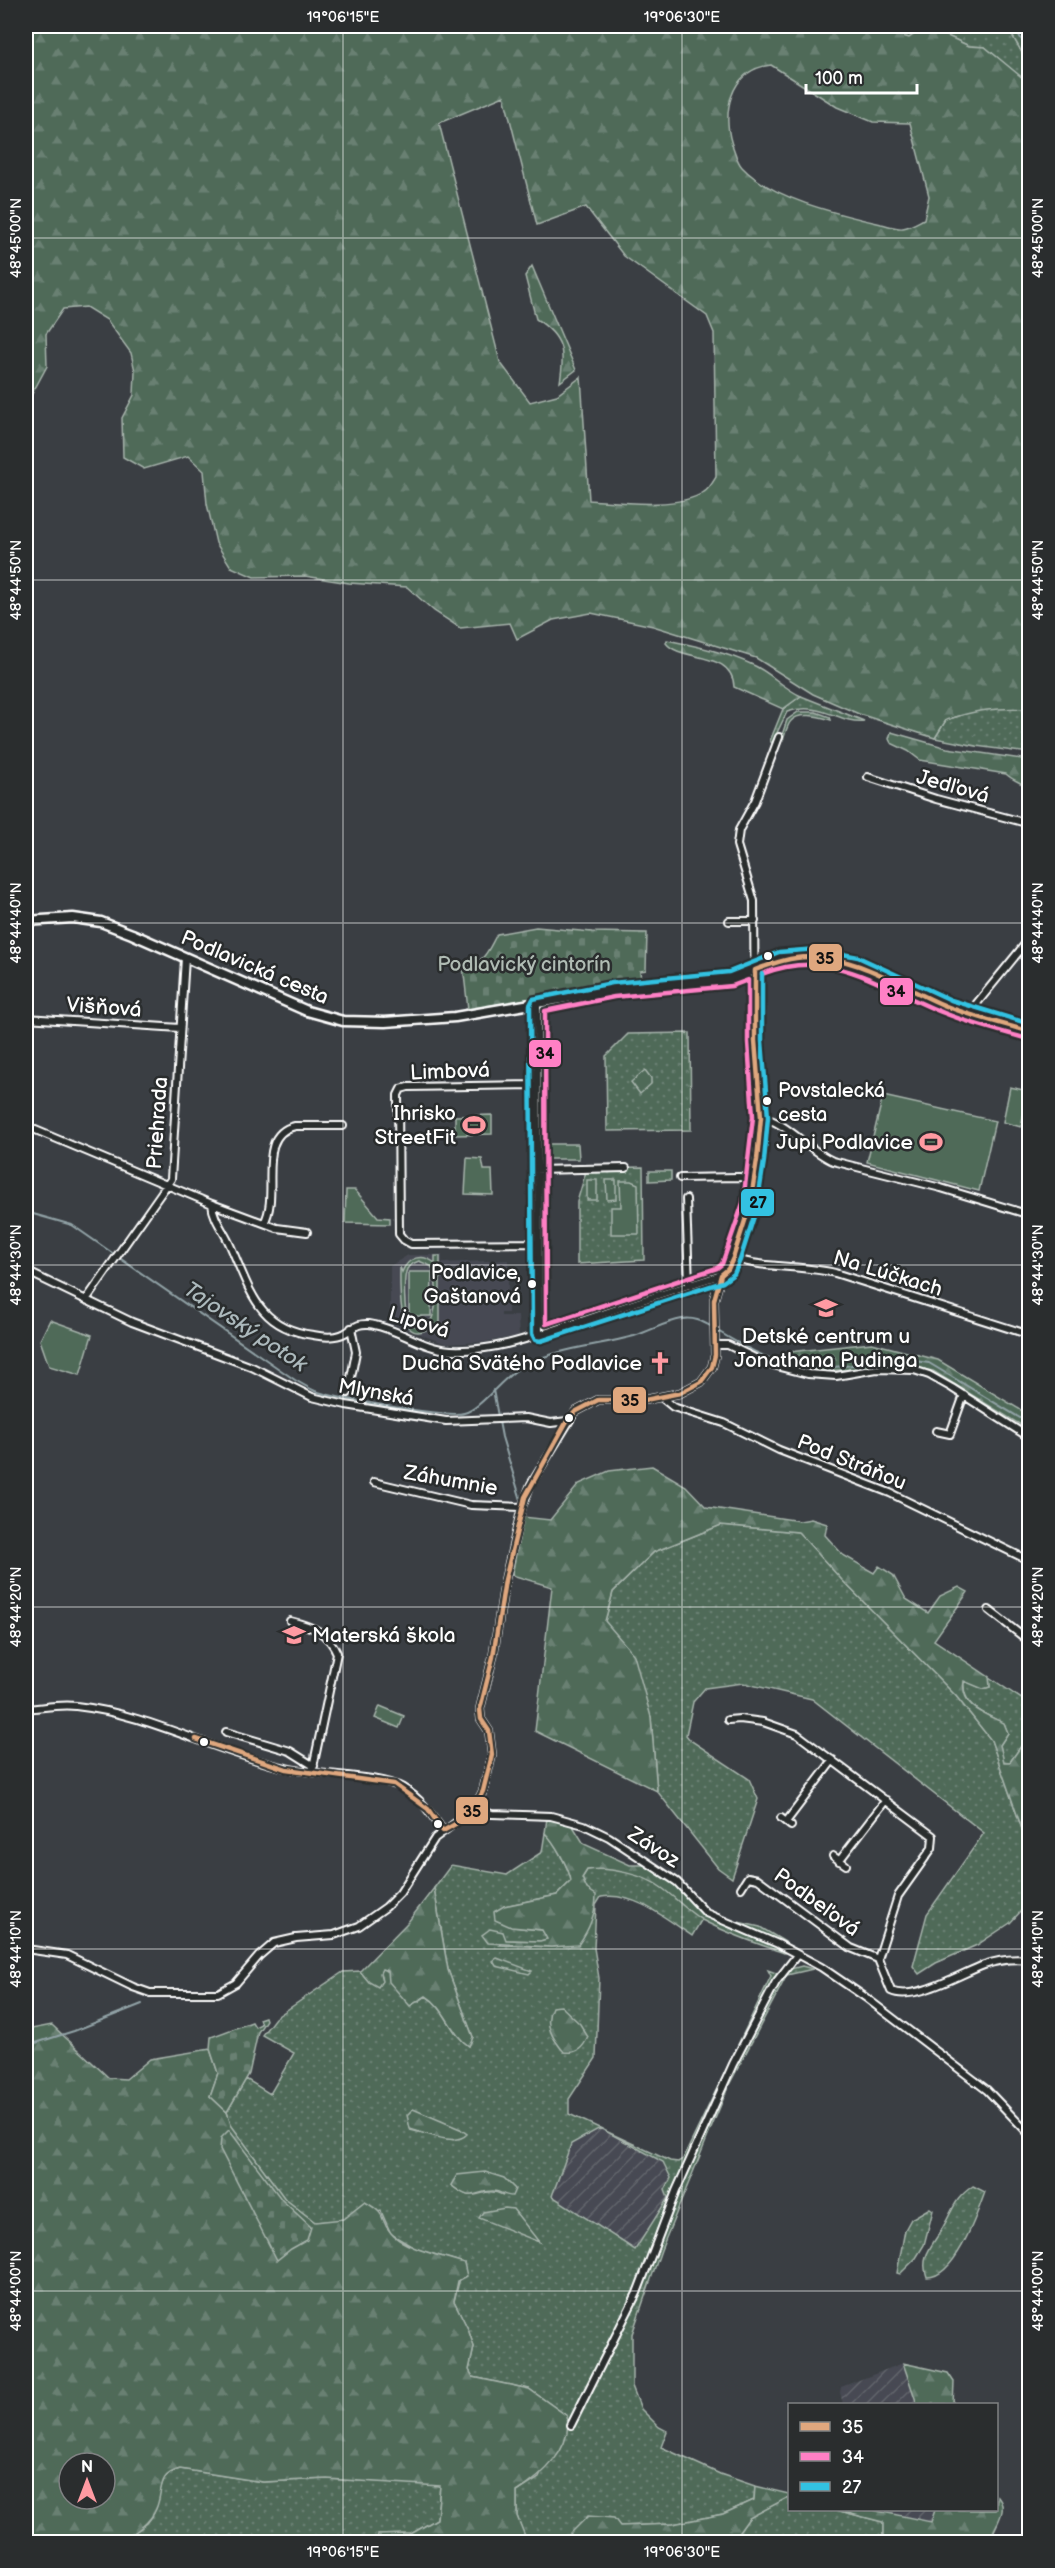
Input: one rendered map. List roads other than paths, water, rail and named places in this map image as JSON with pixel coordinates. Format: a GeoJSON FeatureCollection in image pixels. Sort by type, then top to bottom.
{"type":"FeatureCollection","features":[{"type":"Feature","properties":{"kind":"main road","name":"Podlavická cesta"},"geometry":{"type":"LineString","coordinates":[[26,921],[73,918],[101,922],[132,933],[307,1011],[343,1021],[424,1021],[537,1005],[623,989],[731,979],[781,959],[804,956],[830,957],[856,964],[930,999],[1029,1032]]}},
{"type":"Feature","properties":{"kind":"street"},"geometry":{"type":"LineString","coordinates":[[26,1949],[67,1954],[150,1993],[218,1993],[236,1983],[274,1943],[296,1938],[333,1935],[359,1926],[381,1912],[400,1893],[428,1846],[474,1809],[483,1791],[492,1755],[489,1731],[481,1719],[480,1709],[493,1657],[505,1580],[522,1507],[531,1484],[567,1421],[575,1412],[598,1401],[662,1398],[680,1394],[701,1382],[712,1367],[715,1345],[714,1300],[721,1275],[728,1269],[733,1258],[750,1205],[761,1117],[756,1041],[753,895],[737,845],[739,830],[755,801],[779,737]]}},
{"type":"Feature","properties":{"kind":"street","name":"Jedľová"},"geometry":{"type":"LineString","coordinates":[[868,777],[936,799],[1029,824]]}},
{"type":"Feature","properties":{"kind":"street"},"geometry":{"type":"LineString","coordinates":[[729,921],[754,921]]}},
{"type":"Feature","properties":{"kind":"street"},"geometry":{"type":"LineString","coordinates":[[969,1013],[1029,938]]}},
{"type":"Feature","properties":{"kind":"street","name":"Priehrada"},"geometry":{"type":"LineString","coordinates":[[86,1300],[171,1179],[185,958]]}},
{"type":"Feature","properties":{"kind":"street"},"geometry":{"type":"LineString","coordinates":[[537,1005],[536,1170],[539,1334]]}},
{"type":"Feature","properties":{"kind":"street","name":"Višňová"},"geometry":{"type":"LineString","coordinates":[[26,1018],[180,1028]]}},
{"type":"Feature","properties":{"kind":"street","name":"Limbová"},"geometry":{"type":"LineString","coordinates":[[536,1085],[408,1087],[401,1089],[398,1095],[399,1234],[404,1240],[411,1244],[537,1243]]}},
{"type":"Feature","properties":{"kind":"street"},"geometry":{"type":"LineString","coordinates":[[761,1117],[777,1124],[819,1155],[833,1161],[905,1178],[1029,1215]]}},
{"type":"Feature","properties":{"kind":"street"},"geometry":{"type":"LineString","coordinates":[[264,1223],[270,1207],[272,1147],[277,1135],[296,1126],[343,1125]]}},
{"type":"Feature","properties":{"kind":"street"},"geometry":{"type":"LineString","coordinates":[[26,1126],[212,1204],[283,1230],[307,1232]]}},
{"type":"Feature","properties":{"kind":"street"},"geometry":{"type":"LineString","coordinates":[[536,1170],[626,1168]]}},
{"type":"Feature","properties":{"kind":"street"},"geometry":{"type":"LineString","coordinates":[[680,1178],[755,1179]]}},
{"type":"Feature","properties":{"kind":"street"},"geometry":{"type":"LineString","coordinates":[[687,1198],[689,1285]]}},
{"type":"Feature","properties":{"kind":"street","name":"Lipová"},"geometry":{"type":"LineString","coordinates":[[212,1204],[215,1218],[229,1242],[248,1288],[260,1307],[274,1322],[291,1330],[325,1336],[344,1333],[362,1324],[382,1327],[430,1346],[448,1350],[505,1344],[721,1275]]}},
{"type":"Feature","properties":{"kind":"street","name":"Na Lúčkach"},"geometry":{"type":"LineString","coordinates":[[733,1258],[754,1263],[818,1269],[835,1273],[1029,1335]]}},
{"type":"Feature","properties":{"kind":"street","name":"Mlynská"},"geometry":{"type":"LineString","coordinates":[[26,1271],[160,1334],[252,1367],[312,1396],[346,1405],[446,1421],[526,1418],[550,1423],[567,1421]]}},
{"type":"Feature","properties":{"kind":"street"},"geometry":{"type":"LineString","coordinates":[[348,1393],[356,1352],[351,1328]]}},
{"type":"Feature","properties":{"kind":"street"},"geometry":{"type":"LineString","coordinates":[[715,1345],[728,1345],[765,1363],[807,1374],[836,1376],[876,1369],[914,1370],[929,1375],[964,1395],[1029,1438]]}},
{"type":"Feature","properties":{"kind":"street"},"geometry":{"type":"LineString","coordinates":[[936,1431],[952,1435],[964,1395]]}},
{"type":"Feature","properties":{"kind":"street","name":"Pod Stráňou"},"geometry":{"type":"LineString","coordinates":[[662,1398],[674,1407],[724,1423],[779,1450],[890,1493],[1029,1561]]}},
{"type":"Feature","properties":{"kind":"street","name":"Záhumnie"},"geometry":{"type":"LineString","coordinates":[[374,1482],[471,1505],[522,1507]]}},
{"type":"Feature","properties":{"kind":"street"},"geometry":{"type":"LineString","coordinates":[[989,1610],[1029,1642]]}},
{"type":"Feature","properties":{"kind":"street"},"geometry":{"type":"LineString","coordinates":[[290,1621],[319,1630],[334,1645],[337,1653],[313,1769]]}},
{"type":"Feature","properties":{"kind":"street"},"geometry":{"type":"LineString","coordinates":[[26,1709],[62,1706],[90,1709],[145,1722],[286,1768],[313,1769],[394,1784],[404,1789],[428,1809],[443,1832]]}},
{"type":"Feature","properties":{"kind":"street"},"geometry":{"type":"LineString","coordinates":[[728,1720],[750,1720],[785,1728],[833,1760],[930,1833],[934,1840],[932,1848],[897,1896],[878,1959],[888,1989],[898,1994],[946,1983],[998,1961],[1029,1960]]}},
{"type":"Feature","properties":{"kind":"street"},"geometry":{"type":"LineString","coordinates":[[226,1732],[290,1751],[313,1769]]}},
{"type":"Feature","properties":{"kind":"street"},"geometry":{"type":"LineString","coordinates":[[786,1822],[833,1760]]}},
{"type":"Feature","properties":{"kind":"street"},"geometry":{"type":"LineString","coordinates":[[846,1865],[836,1858],[886,1800]]}},
{"type":"Feature","properties":{"kind":"street","name":"Závoz"},"geometry":{"type":"LineString","coordinates":[[474,1809],[492,1814],[551,1816],[584,1825],[609,1837],[667,1874],[706,1913],[762,1936],[797,1955],[836,1977],[897,2020],[987,2090],[1029,2135]]}},
{"type":"Feature","properties":{"kind":"street","name":"Podbeľová"},"geometry":{"type":"LineString","coordinates":[[741,1887],[748,1877],[758,1879],[856,1952],[878,1959]]}},
{"type":"Feature","properties":{"kind":"street"},"geometry":{"type":"LineString","coordinates":[[571,2425],[637,2293],[676,2191],[734,2064],[776,1982],[797,1955]]}},
{"type":"Feature","properties":{"kind":"waterway"},"geometry":{"type":"LineString","coordinates":[[1014,26],[1030,55]]}},
{"type":"Feature","properties":{"kind":"waterway","name":"Tajovský potok"},"geometry":{"type":"LineString","coordinates":[[26,1212],[72,1225],[310,1389],[366,1402],[436,1413],[464,1413],[478,1405],[516,1370],[537,1359],[634,1336],[682,1319],[697,1320],[712,1327]]}},
{"type":"Feature","properties":{"kind":"waterway","name":"Tajovský potok"},"geometry":{"type":"LineString","coordinates":[[716,1330],[765,1356],[791,1365],[819,1368],[874,1362],[929,1363],[1030,1424]]}},
{"type":"Feature","properties":{"kind":"waterway"},"geometry":{"type":"LineString","coordinates":[[493,1390],[502,1437],[521,1500]]}},
{"type":"Feature","properties":{"kind":"waterway"},"geometry":{"type":"LineString","coordinates":[[26,2046],[74,2031],[142,2004]]}},
{"type":"Feature","properties":{"kind":"place","name":"Povstalecká cesta"},"geometry":{"type":"Point","coordinates":[767,1101]}},
{"type":"Feature","properties":{"kind":"place","name":"Ihrisko StreetFit"},"geometry":{"type":"Point","coordinates":[474,1125]}},
{"type":"Feature","properties":{"kind":"place","name":"Jupi Podlavice"},"geometry":{"type":"Point","coordinates":[931,1142]}},
{"type":"Feature","properties":{"kind":"place","name":"Podlavice, Gaštanová"},"geometry":{"type":"Point","coordinates":[532,1284]}},
{"type":"Feature","properties":{"kind":"place","name":"Detské centrum u Jonathana Pudinga"},"geometry":{"type":"Point","coordinates":[826,1308]}},
{"type":"Feature","properties":{"kind":"place","name":"Ducha Svätého Podlavice"},"geometry":{"type":"Point","coordinates":[660,1363]}},
{"type":"Feature","properties":{"kind":"place","name":"Materská škola"},"geometry":{"type":"Point","coordinates":[294,1635]}},
{"type":"Feature","properties":{"kind":"park label","name":"Podlavický cintorín"},"geometry":{"type":"Point","coordinates":[524,964]}}]}
